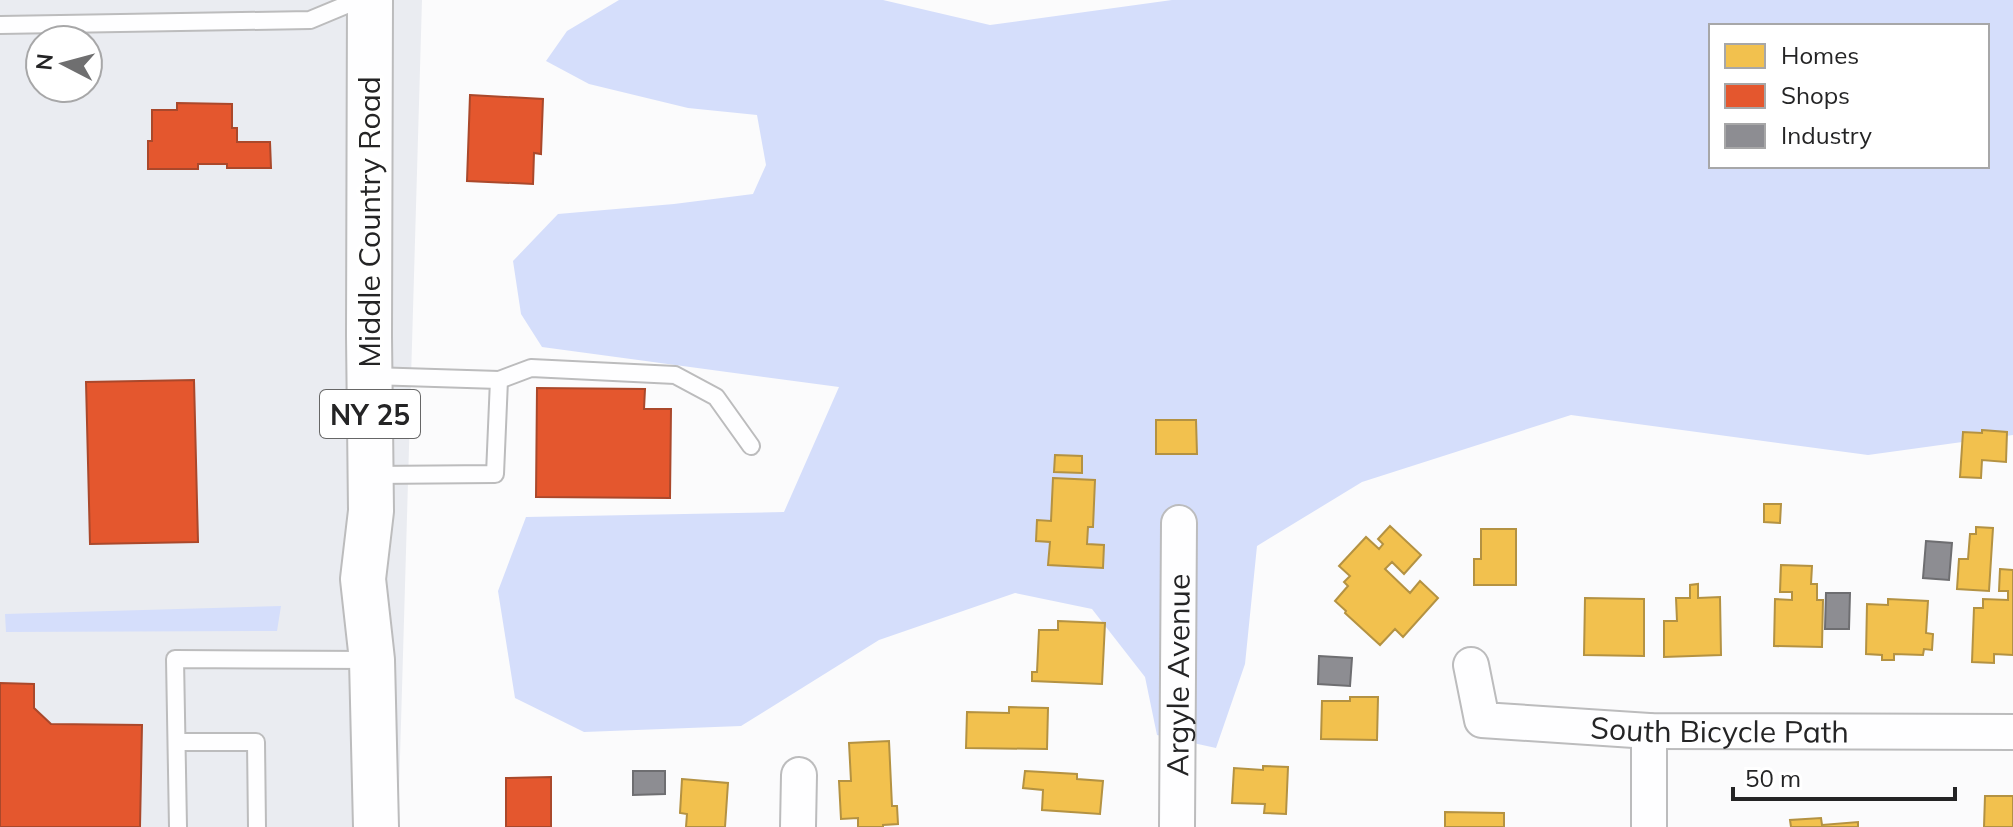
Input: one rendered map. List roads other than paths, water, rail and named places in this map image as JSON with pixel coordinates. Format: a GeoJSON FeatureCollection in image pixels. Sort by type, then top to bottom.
{"type":"FeatureCollection","features":[{"type":"Feature","properties":{"kind":"main road","name":"Middle Country Road"},"geometry":{"type":"LineString","coordinates":[[370,0],[371,511],[363,579],[372,660],[376,827]]}},
{"type":"Feature","properties":{"kind":"street","name":"Argyle Avenue"},"geometry":{"type":"LineString","coordinates":[[1177,827],[1179,523]]}},
{"type":"Feature","properties":{"kind":"street","name":"South Bicycle Path"},"geometry":{"type":"LineString","coordinates":[[1471,665],[1482,720],[1649,731],[2013,732]]}},
{"type":"Feature","properties":{"kind":"street"},"geometry":{"type":"LineString","coordinates":[[1649,731],[1649,827]]}},
{"type":"Feature","properties":{"kind":"street"},"geometry":{"type":"LineString","coordinates":[[798,827],[799,775]]}},
{"type":"Feature","properties":{"kind":"lane"},"geometry":{"type":"LineString","coordinates":[[0,25],[310,20],[358,0]]}},
{"type":"Feature","properties":{"kind":"lane"},"geometry":{"type":"LineString","coordinates":[[369,375],[499,380],[531,368],[675,375],[716,397],[751,446]]}},
{"type":"Feature","properties":{"kind":"lane"},"geometry":{"type":"LineString","coordinates":[[371,475],[495,474],[499,380]]}},
{"type":"Feature","properties":{"kind":"lane"},"geometry":{"type":"LineString","coordinates":[[178,827],[175,659],[372,660]]}},
{"type":"Feature","properties":{"kind":"lane"},"geometry":{"type":"LineString","coordinates":[[177,742],[256,742],[257,827]]}}]}
